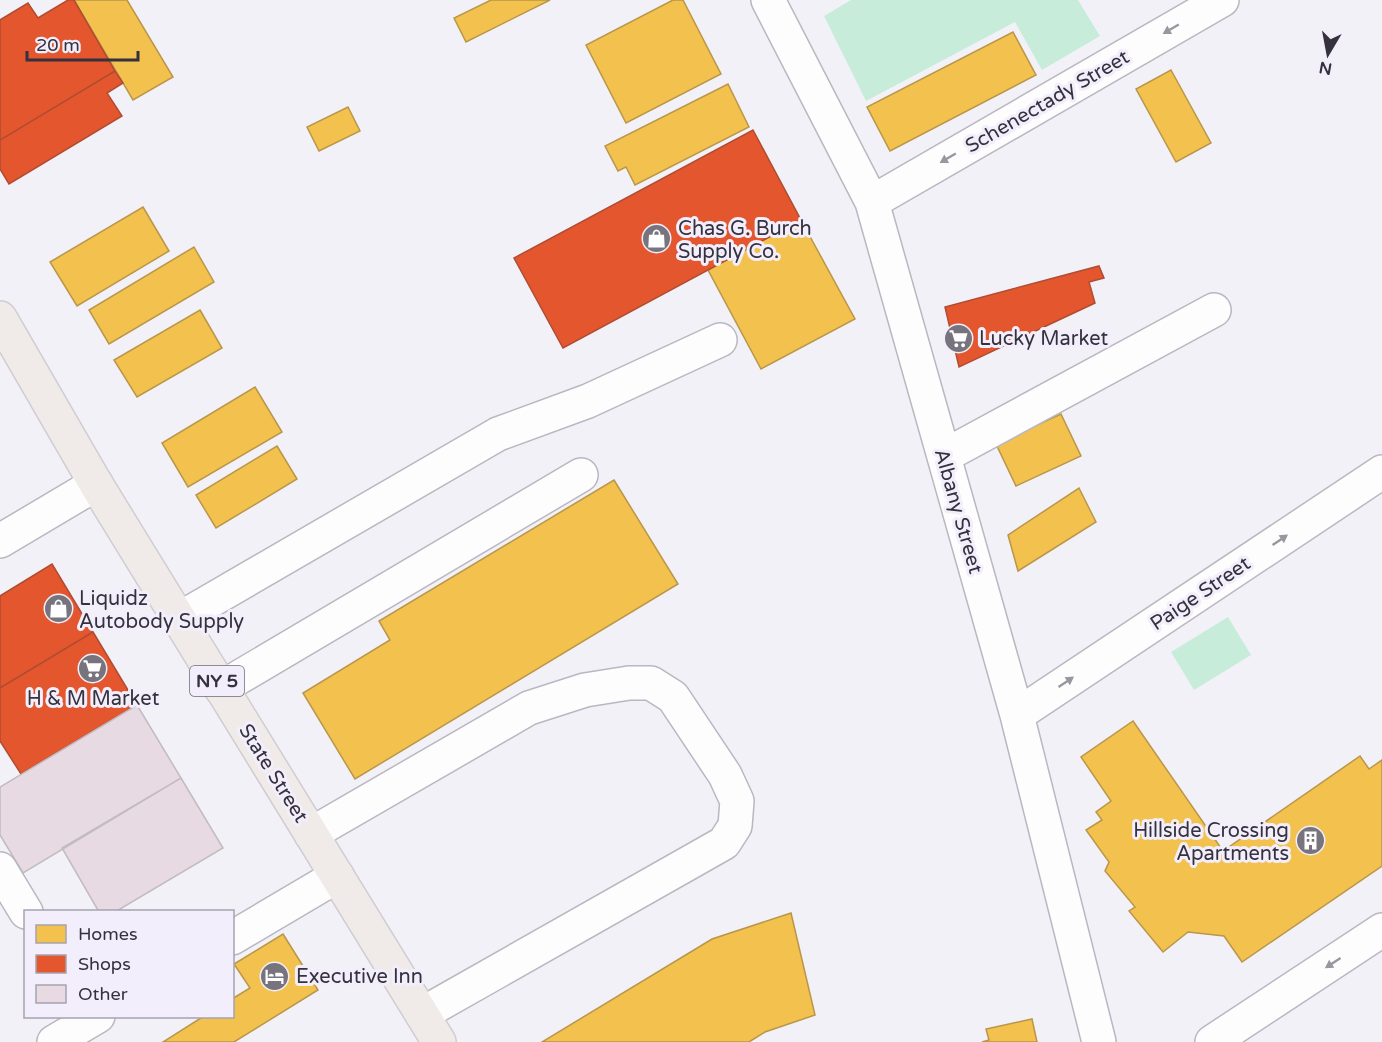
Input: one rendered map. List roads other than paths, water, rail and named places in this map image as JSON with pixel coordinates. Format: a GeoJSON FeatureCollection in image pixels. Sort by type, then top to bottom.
{"type":"FeatureCollection","features":[{"type":"Feature","properties":{"kind":"main road","name":"State Street"},"geometry":{"type":"LineString","coordinates":[[0,318],[96,484],[439,1042]]}},
{"type":"Feature","properties":{"kind":"street","name":"Albany Street"},"geometry":{"type":"LineString","coordinates":[[768,0],[872,202],[1017,715],[1099,1042]]}},
{"type":"Feature","properties":{"kind":"street","name":"Schenectady Street"},"geometry":{"type":"LineString","coordinates":[[872,202],[1222,0]]}},
{"type":"Feature","properties":{"kind":"street"},"geometry":{"type":"LineString","coordinates":[[944,456],[1214,310]]}},
{"type":"Feature","properties":{"kind":"street"},"geometry":{"type":"LineString","coordinates":[[179,619],[498,434],[588,401],[720,340]]}},
{"type":"Feature","properties":{"kind":"street","name":"Paige Street"},"geometry":{"type":"LineString","coordinates":[[1017,715],[1382,472]]}},
{"type":"Feature","properties":{"kind":"street"},"geometry":{"type":"LineString","coordinates":[[221,688],[582,475]]}},
{"type":"Feature","properties":{"kind":"street"},"geometry":{"type":"LineString","coordinates":[[0,541],[96,484]]}},
{"type":"Feature","properties":{"kind":"street"},"geometry":{"type":"LineString","coordinates":[[311,834],[529,708],[585,690],[629,683],[651,683],[674,697],[725,775],[737,801],[735,826],[724,843],[422,1014]]}},
{"type":"Feature","properties":{"kind":"street"},"geometry":{"type":"LineString","coordinates":[[0,869],[25,910]]}},
{"type":"Feature","properties":{"kind":"street"},"geometry":{"type":"LineString","coordinates":[[234,937],[337,876]]}},
{"type":"Feature","properties":{"kind":"street"},"geometry":{"type":"LineString","coordinates":[[1212,1042],[1382,930]]}},
{"type":"Feature","properties":{"kind":"street"},"geometry":{"type":"LineString","coordinates":[[54,1042],[96,1018]]}},
{"type":"Feature","properties":{"kind":"place","name":"Chas G. Burch Supply Co."},"geometry":{"type":"Point","coordinates":[657,239]}},
{"type":"Feature","properties":{"kind":"place","name":"Lucky Market"},"geometry":{"type":"Point","coordinates":[958,338]}},
{"type":"Feature","properties":{"kind":"place","name":"Liquidz Autobody Supply"},"geometry":{"type":"Point","coordinates":[58,609]}},
{"type":"Feature","properties":{"kind":"place","name":"H & M Market"},"geometry":{"type":"Point","coordinates":[93,668]}},
{"type":"Feature","properties":{"kind":"place","name":"Hillside Crossing Apartments"},"geometry":{"type":"Point","coordinates":[1310,841]}},
{"type":"Feature","properties":{"kind":"place","name":"Executive Inn"},"geometry":{"type":"Point","coordinates":[275,976]}}]}
